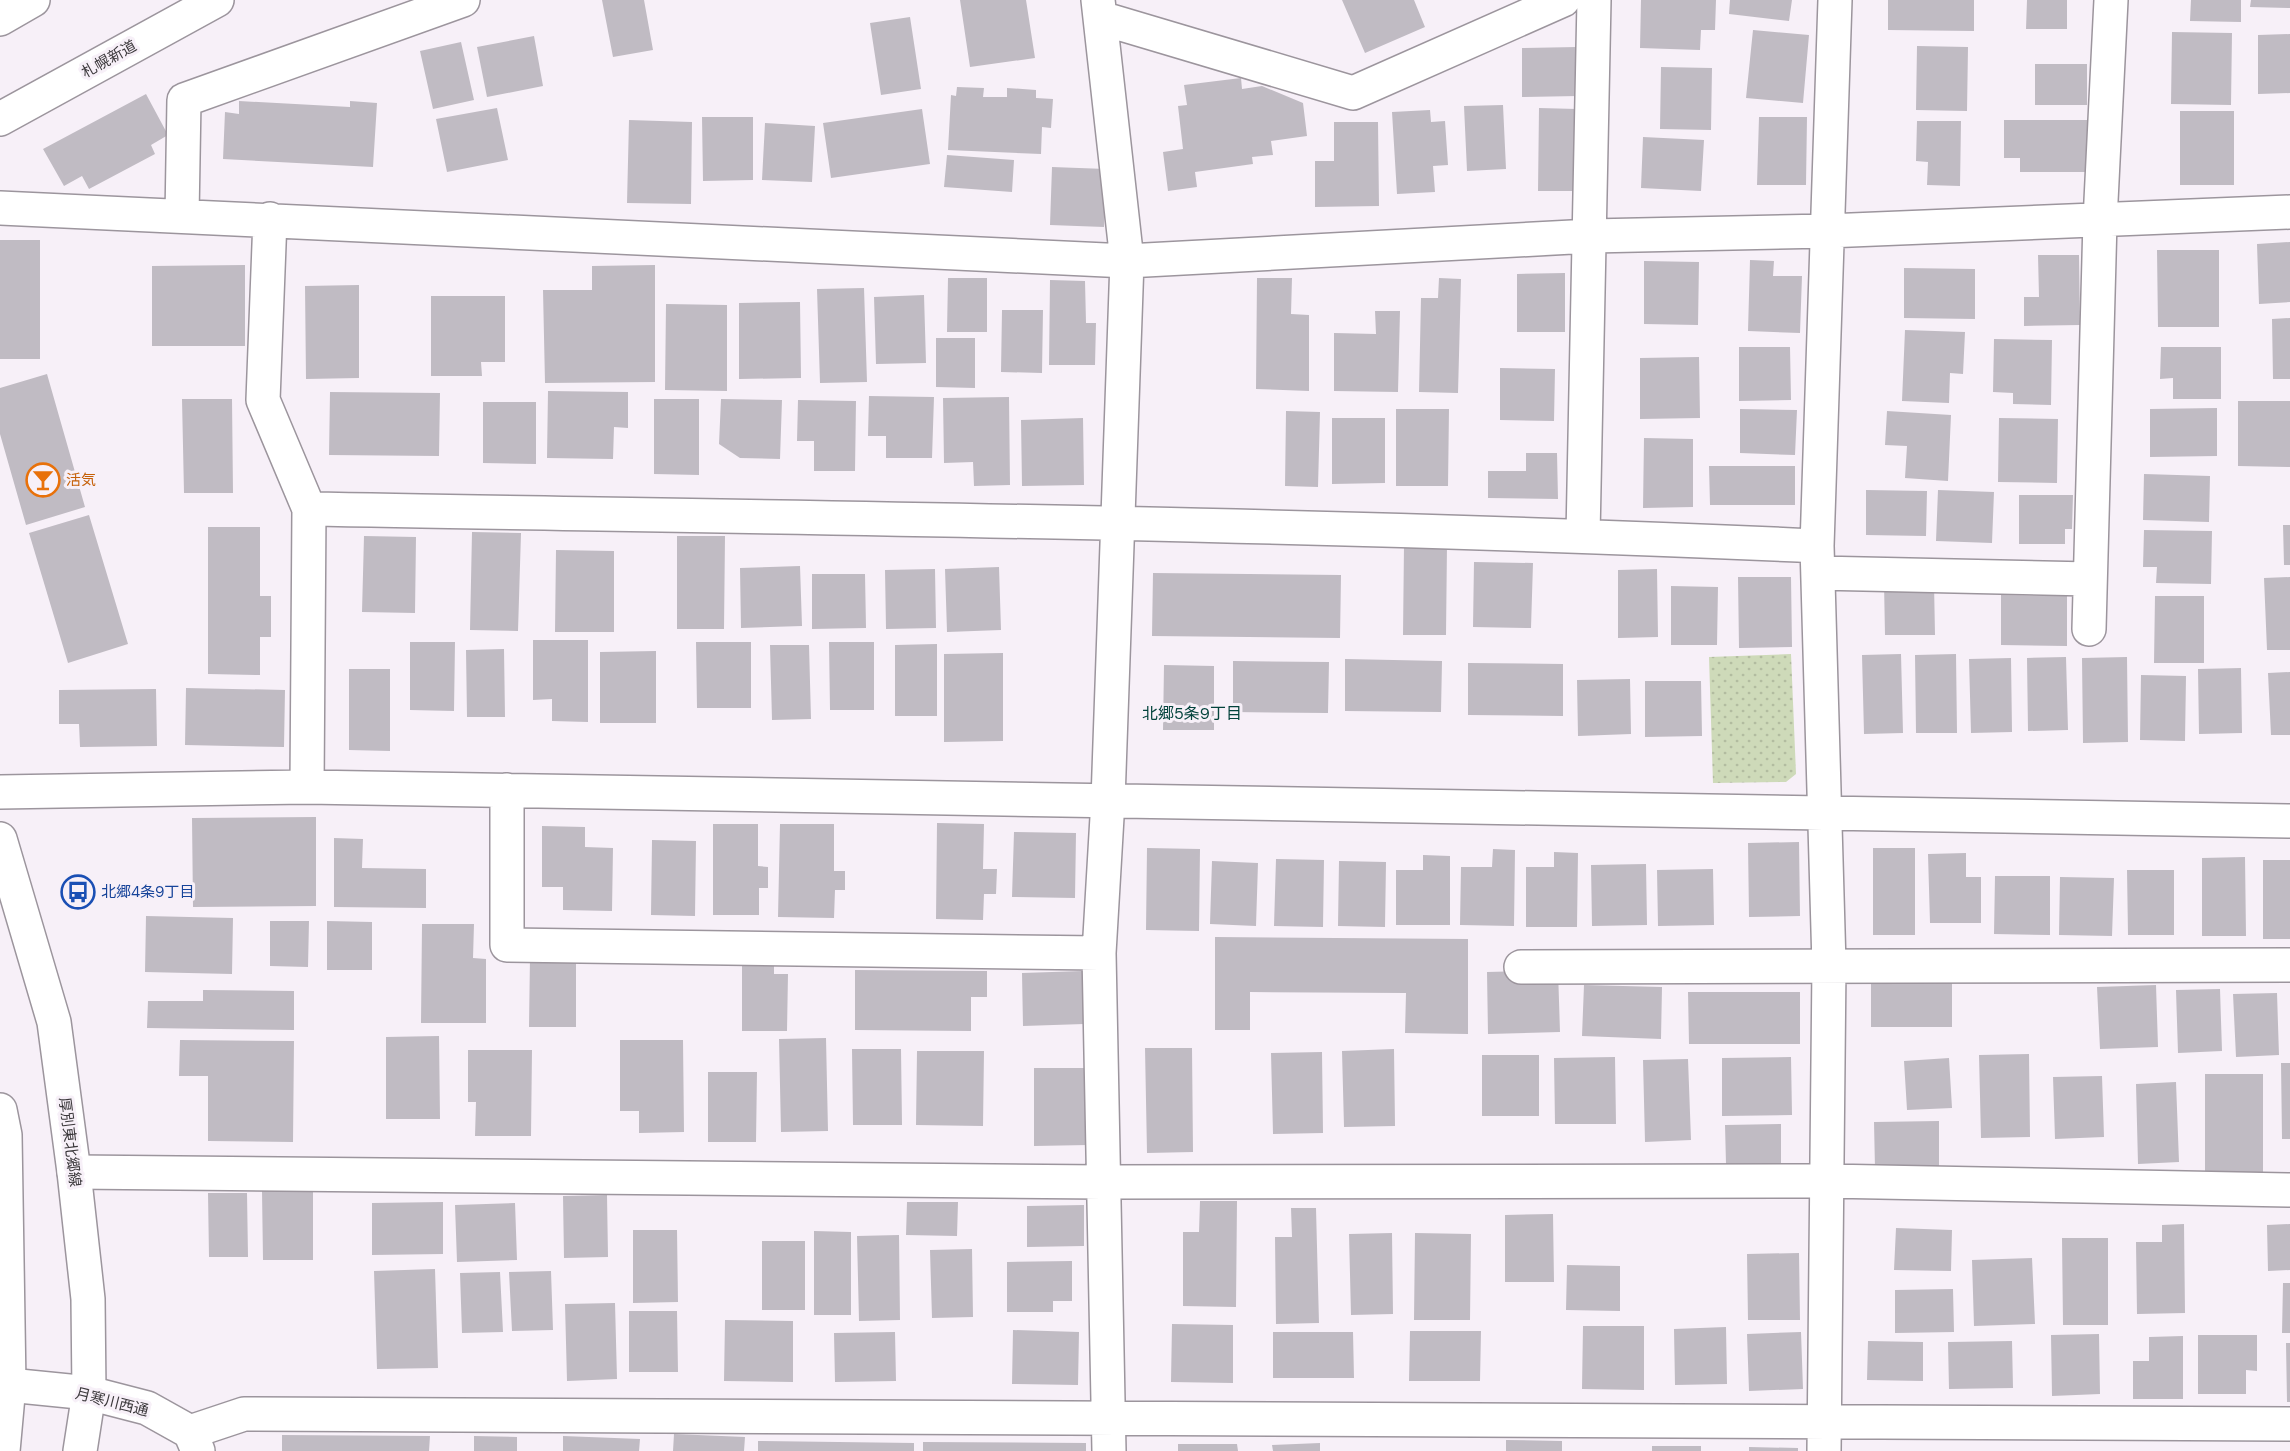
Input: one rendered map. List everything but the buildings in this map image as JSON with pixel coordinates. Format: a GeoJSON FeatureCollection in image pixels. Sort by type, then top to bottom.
{"type":"FeatureCollection","features":[{"type":"Feature","properties":{"kind":"main road"},"geometry":{"type":"LineString","coordinates":[[0,19],[33,0]]}},
{"type":"Feature","properties":{"kind":"main road","name":"札幌新道"},"geometry":{"type":"LineString","coordinates":[[0,119],[218,0]]}},
{"type":"Feature","properties":{"kind":"main road"},"geometry":{"type":"LineString","coordinates":[[182,216],[184,100],[463,0]]}},
{"type":"Feature","properties":{"kind":"main road"},"geometry":{"type":"LineString","coordinates":[[1109,1451],[1099,954],[1108,800],[1127,261],[1099,9],[1353,93],[1563,0]]}},
{"type":"Feature","properties":{"kind":"main road"},"geometry":{"type":"LineString","coordinates":[[1583,535],[1592,236],[1594,0]]}},
{"type":"Feature","properties":{"kind":"main road"},"geometry":{"type":"LineString","coordinates":[[1824,1436],[1829,965],[1818,560],[1835,0]]}},
{"type":"Feature","properties":{"kind":"main road"},"geometry":{"type":"LineString","coordinates":[[2089,629],[2100,221],[2111,0]]}},
{"type":"Feature","properties":{"kind":"main road"},"geometry":{"type":"LineString","coordinates":[[0,208],[1127,261],[1592,236],[1827,231],[2290,212]]}},
{"type":"Feature","properties":{"kind":"main road"},"geometry":{"type":"LineString","coordinates":[[270,219],[263,400],[309,509],[307,787]]}},
{"type":"Feature","properties":{"kind":"main road"},"geometry":{"type":"LineString","coordinates":[[309,509],[1583,535],[1818,560],[2090,579]]}},
{"type":"Feature","properties":{"kind":"main road"},"geometry":{"type":"LineString","coordinates":[[0,792],[307,787],[2290,821]]}},
{"type":"Feature","properties":{"kind":"main road"},"geometry":{"type":"LineString","coordinates":[[507,790],[507,945],[1099,954]]}},
{"type":"Feature","properties":{"kind":"main road","name":"厚別東北郷線"},"geometry":{"type":"LineString","coordinates":[[0,839],[54,1022],[74,1172],[88,1299],[89,1393],[80,1451]]}},
{"type":"Feature","properties":{"kind":"main road"},"geometry":{"type":"LineString","coordinates":[[1521,967],[2290,965]]}},
{"type":"Feature","properties":{"kind":"main road"},"geometry":{"type":"LineString","coordinates":[[2,1127],[5,1384],[3,1451]]}},
{"type":"Feature","properties":{"kind":"main road"},"geometry":{"type":"LineString","coordinates":[[74,1172],[1102,1182],[1827,1181],[2290,1190]]}},
{"type":"Feature","properties":{"kind":"main road","name":"月寒川西通"},"geometry":{"type":"LineString","coordinates":[[5,1384],[89,1393],[147,1408],[194,1442]]}},
{"type":"Feature","properties":{"kind":"main road"},"geometry":{"type":"LineString","coordinates":[[194,1442],[244,1414],[1109,1417],[1824,1436],[2290,1424]]}},
{"type":"Feature","properties":{"kind":"green space"},"geometry":{"type":"Polygon","coordinates":[[[1791,654],[1796,774],[1786,782],[1713,783],[1709,657],[1791,654]]]}},
{"type":"Feature","properties":{"kind":"place","name":"活気"},"geometry":{"type":"Point","coordinates":[43,480]}},
{"type":"Feature","properties":{"kind":"place","name":"北郷4条9丁目"},"geometry":{"type":"Point","coordinates":[78,892]}},
{"type":"Feature","properties":{"kind":"district","name":"北郷5条9丁目"},"geometry":{"type":"Point","coordinates":[1192,713]}}]}
